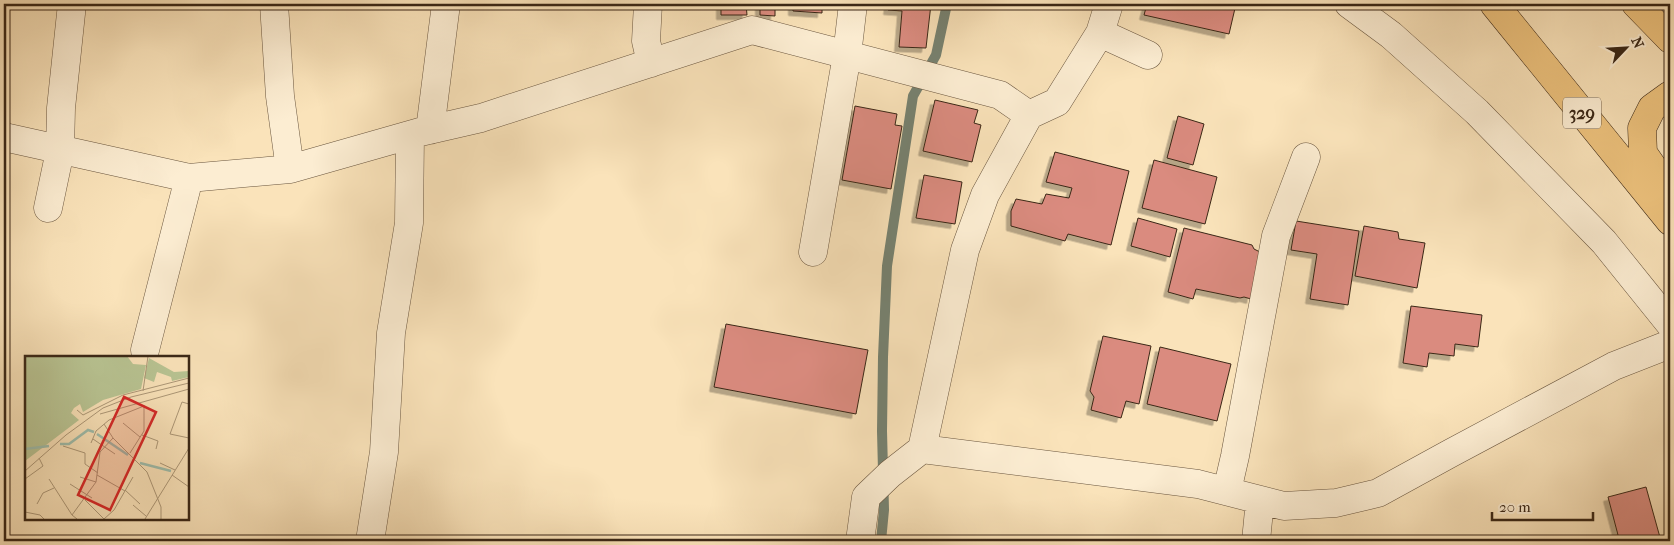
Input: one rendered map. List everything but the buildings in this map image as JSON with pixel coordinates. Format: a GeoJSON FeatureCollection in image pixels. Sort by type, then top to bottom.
{"type":"FeatureCollection","features":[{"type":"Feature","properties":{"kind":"highway","name":"329"},"geometry":{"type":"LineString","coordinates":[[1494,4],[1670,221]]}},
{"type":"Feature","properties":{"kind":"highway"},"geometry":{"type":"LineString","coordinates":[[1636,4],[1670,39]]}},
{"type":"Feature","properties":{"kind":"highway"},"geometry":{"type":"LineString","coordinates":[[1670,95],[1652,108],[1642,128],[1644,153],[1670,192]]}},
{"type":"Feature","properties":{"kind":"street"},"geometry":{"type":"LineString","coordinates":[[48,208],[60,151],[61,108],[72,4]]}},
{"type":"Feature","properties":{"kind":"street"},"geometry":{"type":"LineString","coordinates":[[274,4],[280,96],[290,168]]}},
{"type":"Feature","properties":{"kind":"street"},"geometry":{"type":"LineString","coordinates":[[370,541],[384,452],[391,333],[409,223],[420,132],[446,4]]}},
{"type":"Feature","properties":{"kind":"street"},"geometry":{"type":"LineString","coordinates":[[648,4],[646,41],[651,63]]}},
{"type":"Feature","properties":{"kind":"street"},"geometry":{"type":"LineString","coordinates":[[813,252],[847,55],[853,4]]}},
{"type":"Feature","properties":{"kind":"street"},"geometry":{"type":"LineString","coordinates":[[860,541],[866,497],[890,474],[922,449],[965,250],[985,195],[1029,115],[1056,102],[1100,33],[1109,4]]}},
{"type":"Feature","properties":{"kind":"street"},"geometry":{"type":"LineString","coordinates":[[1349,4],[1391,35],[1477,112],[1604,242],[1670,324]]}},
{"type":"Feature","properties":{"kind":"street"},"geometry":{"type":"LineString","coordinates":[[4,137],[60,151],[189,178],[290,168],[420,132],[481,118],[752,30],[1000,95],[1029,115]]}},
{"type":"Feature","properties":{"kind":"street"},"geometry":{"type":"LineString","coordinates":[[1100,33],[1148,55]]}},
{"type":"Feature","properties":{"kind":"street"},"geometry":{"type":"LineString","coordinates":[[1227,491],[1276,236],[1306,157]]}},
{"type":"Feature","properties":{"kind":"street"},"geometry":{"type":"LineString","coordinates":[[145,350],[189,178]]}},
{"type":"Feature","properties":{"kind":"street"},"geometry":{"type":"LineString","coordinates":[[922,449],[1198,484],[1284,506],[1336,504],[1378,493],[1614,366],[1670,344]]}},
{"type":"Feature","properties":{"kind":"street"},"geometry":{"type":"LineString","coordinates":[[1256,541],[1260,500]]}},
{"type":"Feature","properties":{"kind":"waterway"},"geometry":{"type":"LineString","coordinates":[[881,541],[884,510],[882,431],[887,266],[913,96],[936,55],[947,4]]}}]}
